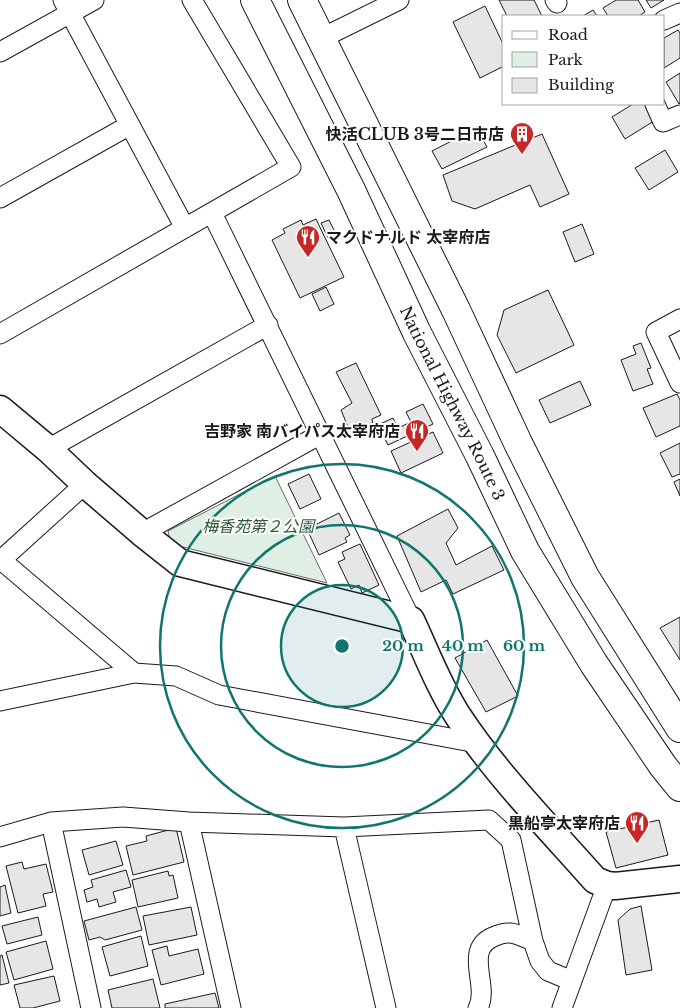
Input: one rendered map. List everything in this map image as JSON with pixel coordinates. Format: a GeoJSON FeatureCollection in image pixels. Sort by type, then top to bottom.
{"type":"FeatureCollection","features":[{"type":"Feature","properties":{"kind":"highway","name":"National Highway Route 3"},"geometry":{"type":"LineString","coordinates":[[255,0],[351,190],[417,333],[480,456],[525,550],[594,664],[662,766],[680,787]]}},
{"type":"Feature","properties":{"kind":"highway"},"geometry":{"type":"LineString","coordinates":[[302,0],[456,310],[518,443],[586,577],[680,728]]}},
{"type":"Feature","properties":{"kind":"street"},"geometry":{"type":"LineString","coordinates":[[0,52],[67,6],[94,0]]}},
{"type":"Feature","properties":{"kind":"street"},"geometry":{"type":"LineString","coordinates":[[0,334],[291,167],[192,0]]}},
{"type":"Feature","properties":{"kind":"street"},"geometry":{"type":"LineString","coordinates":[[322,38],[399,0]]}},
{"type":"Feature","properties":{"kind":"street"},"geometry":{"type":"LineString","coordinates":[[67,6],[185,228]]}},
{"type":"Feature","properties":{"kind":"street"},"geometry":{"type":"LineString","coordinates":[[665,20],[680,13]]}},
{"type":"Feature","properties":{"kind":"street"},"geometry":{"type":"LineString","coordinates":[[655,105],[663,122],[680,115]]}},
{"type":"Feature","properties":{"kind":"street"},"geometry":{"type":"LineString","coordinates":[[0,198],[130,125]]}},
{"type":"Feature","properties":{"kind":"street"},"geometry":{"type":"LineString","coordinates":[[212,213],[458,715],[477,743],[595,880],[615,886],[680,879]]}},
{"type":"Feature","properties":{"kind":"street"},"geometry":{"type":"LineString","coordinates":[[680,319],[656,332],[680,383]]}},
{"type":"Feature","properties":{"kind":"street"},"geometry":{"type":"LineString","coordinates":[[48,449],[268,324]]}},
{"type":"Feature","properties":{"kind":"street"},"geometry":{"type":"LineString","coordinates":[[0,409],[48,449],[84,484],[180,562],[411,620]]}},
{"type":"Feature","properties":{"kind":"street"},"geometry":{"type":"LineString","coordinates":[[142,533],[321,434]]}},
{"type":"Feature","properties":{"kind":"street"},"geometry":{"type":"LineString","coordinates":[[84,484],[1,560],[134,673]]}},
{"type":"Feature","properties":{"kind":"street"},"geometry":{"type":"LineString","coordinates":[[0,701],[134,673],[176,676],[219,695],[477,743]]}},
{"type":"Feature","properties":{"kind":"street"},"geometry":{"type":"LineString","coordinates":[[0,837],[51,822],[123,817],[189,822],[344,827],[489,820],[511,840],[537,956],[548,970],[572,982]]}},
{"type":"Feature","properties":{"kind":"street"},"geometry":{"type":"LineString","coordinates":[[51,822],[91,1008]]}},
{"type":"Feature","properties":{"kind":"street"},"geometry":{"type":"LineString","coordinates":[[189,822],[230,1008]]}},
{"type":"Feature","properties":{"kind":"street"},"geometry":{"type":"LineString","coordinates":[[344,827],[386,1008]]}},
{"type":"Feature","properties":{"kind":"street"},"geometry":{"type":"LineString","coordinates":[[562,1008],[607,885]]}},
{"type":"Feature","properties":{"kind":"street"},"geometry":{"type":"LineString","coordinates":[[478,1008],[482,999],[478,955],[482,945],[487,939],[503,932],[511,932],[533,941]]}},
{"type":"Feature","properties":{"kind":"green space","name":"梅香苑第２公園"},"geometry":{"type":"Polygon","coordinates":[[[275,476],[327,583],[171,544],[168,531],[275,476]]]}},
{"type":"Feature","properties":{"kind":"building"},"geometry":{"type":"Polygon","coordinates":[[[499,0],[534,0],[542,15],[506,15],[499,0]]]}},
{"type":"Feature","properties":{"kind":"building"},"geometry":{"type":"Polygon","coordinates":[[[616,0],[638,0],[645,12],[640,15],[607,15],[603,8],[616,0]]]}},
{"type":"Feature","properties":{"kind":"building"},"geometry":{"type":"Polygon","coordinates":[[[646,0],[664,0],[651,8],[646,0]]]}},
{"type":"Feature","properties":{"kind":"building"},"geometry":{"type":"Polygon","coordinates":[[[485,6],[502,42],[502,67],[480,78],[453,22],[485,6]]]}},
{"type":"Feature","properties":{"kind":"building"},"geometry":{"type":"Polygon","coordinates":[[[593,10],[596,15],[585,15],[593,10]]]}},
{"type":"Feature","properties":{"kind":"building"},"geometry":{"type":"Polygon","coordinates":[[[678,30],[680,33],[680,58],[665,67],[665,37],[678,30]]]}},
{"type":"Feature","properties":{"kind":"building"},"geometry":{"type":"Polygon","coordinates":[[[680,73],[680,103],[679,104],[666,82],[680,73]]]}},
{"type":"Feature","properties":{"kind":"building"},"geometry":{"type":"Polygon","coordinates":[[[631,105],[645,105],[654,121],[625,139],[612,117],[631,105]]]}},
{"type":"Feature","properties":{"kind":"building"},"geometry":{"type":"Polygon","coordinates":[[[477,128],[487,147],[442,169],[432,151],[477,128]]]}},
{"type":"Feature","properties":{"kind":"building","name":"快活CLUB 3号二日市店"},"geometry":{"type":"Polygon","coordinates":[[[542,134],[569,194],[540,207],[530,185],[475,209],[452,201],[443,175],[542,134]]]}},
{"type":"Feature","properties":{"kind":"building"},"geometry":{"type":"Polygon","coordinates":[[[665,150],[678,172],[649,190],[635,168],[665,150]]]}},
{"type":"Feature","properties":{"kind":"building","name":"マクドナルド 太宰府店"},"geometry":{"type":"Polygon","coordinates":[[[316,219],[344,277],[300,298],[272,240],[285,233],[283,229],[301,220],[303,225],[316,219]]]}},
{"type":"Feature","properties":{"kind":"building"},"geometry":{"type":"Polygon","coordinates":[[[329,220],[336,234],[328,238],[321,223],[329,220]]]}},
{"type":"Feature","properties":{"kind":"building"},"geometry":{"type":"Polygon","coordinates":[[[582,224],[594,254],[575,262],[563,232],[582,224]]]}},
{"type":"Feature","properties":{"kind":"building"},"geometry":{"type":"Polygon","coordinates":[[[326,287],[334,304],[320,311],[312,294],[326,287]]]}},
{"type":"Feature","properties":{"kind":"building"},"geometry":{"type":"Polygon","coordinates":[[[548,290],[574,345],[516,373],[497,335],[504,310],[548,290]]]}},
{"type":"Feature","properties":{"kind":"building"},"geometry":{"type":"Polygon","coordinates":[[[641,343],[651,368],[647,369],[653,384],[633,391],[621,360],[636,354],[633,346],[641,343]]]}},
{"type":"Feature","properties":{"kind":"building"},"geometry":{"type":"Polygon","coordinates":[[[356,363],[381,415],[372,419],[373,426],[361,432],[356,423],[348,427],[341,410],[352,403],[336,372],[356,363]]]}},
{"type":"Feature","properties":{"kind":"building"},"geometry":{"type":"Polygon","coordinates":[[[580,381],[591,405],[550,423],[539,400],[580,381]]]}},
{"type":"Feature","properties":{"kind":"building"},"geometry":{"type":"Polygon","coordinates":[[[677,394],[680,400],[680,426],[656,437],[643,408],[677,394]]]}},
{"type":"Feature","properties":{"kind":"building"},"geometry":{"type":"Polygon","coordinates":[[[423,404],[433,424],[388,445],[378,425],[393,418],[398,428],[411,422],[406,412],[423,404]]]}},
{"type":"Feature","properties":{"kind":"building","name":"吉野家 南バイパス太宰府店"},"geometry":{"type":"Polygon","coordinates":[[[433,432],[443,453],[401,473],[391,451],[433,432]]]}},
{"type":"Feature","properties":{"kind":"building"},"geometry":{"type":"Polygon","coordinates":[[[680,443],[680,474],[672,477],[660,453],[680,443]]]}},
{"type":"Feature","properties":{"kind":"building"},"geometry":{"type":"Polygon","coordinates":[[[309,474],[321,499],[300,509],[288,484],[309,474]]]}},
{"type":"Feature","properties":{"kind":"building"},"geometry":{"type":"Polygon","coordinates":[[[680,479],[680,496],[674,482],[680,479]]]}},
{"type":"Feature","properties":{"kind":"building"},"geometry":{"type":"Polygon","coordinates":[[[448,509],[458,528],[446,543],[456,565],[492,546],[504,570],[453,594],[446,580],[421,592],[397,536],[448,509]]]}},
{"type":"Feature","properties":{"kind":"building"},"geometry":{"type":"Polygon","coordinates":[[[339,513],[350,535],[345,538],[347,542],[319,555],[307,529],[339,513]]]}},
{"type":"Feature","properties":{"kind":"building"},"geometry":{"type":"Polygon","coordinates":[[[360,544],[379,585],[362,593],[359,585],[351,589],[338,562],[345,559],[342,552],[360,544]]]}},
{"type":"Feature","properties":{"kind":"building"},"geometry":{"type":"Polygon","coordinates":[[[680,617],[680,660],[660,628],[680,617]]]}},
{"type":"Feature","properties":{"kind":"building"},"geometry":{"type":"Polygon","coordinates":[[[487,640],[518,696],[486,712],[455,658],[487,640]]]}},
{"type":"Feature","properties":{"kind":"building","name":"黒船亭太宰府店"},"geometry":{"type":"Polygon","coordinates":[[[659,820],[668,855],[616,868],[606,832],[659,820]]]}},
{"type":"Feature","properties":{"kind":"building"},"geometry":{"type":"Polygon","coordinates":[[[176,828],[184,862],[133,875],[126,846],[147,841],[146,836],[176,828]]]}},
{"type":"Feature","properties":{"kind":"building"},"geometry":{"type":"Polygon","coordinates":[[[116,841],[123,865],[89,875],[82,850],[116,841]]]}},
{"type":"Feature","properties":{"kind":"building"},"geometry":{"type":"Polygon","coordinates":[[[22,862],[24,869],[46,864],[53,892],[43,894],[46,906],[18,913],[6,866],[22,862]]]}},
{"type":"Feature","properties":{"kind":"building"},"geometry":{"type":"Polygon","coordinates":[[[126,870],[131,887],[113,892],[116,902],[99,907],[97,899],[87,902],[84,890],[93,887],[91,880],[126,870]]]}},
{"type":"Feature","properties":{"kind":"building"},"geometry":{"type":"Polygon","coordinates":[[[168,871],[169,876],[173,875],[178,898],[138,907],[132,880],[168,871]]]}},
{"type":"Feature","properties":{"kind":"building"},"geometry":{"type":"Polygon","coordinates":[[[5,885],[11,913],[0,916],[0,887],[5,885]]]}},
{"type":"Feature","properties":{"kind":"building"},"geometry":{"type":"Polygon","coordinates":[[[641,906],[652,970],[626,975],[618,920],[630,909],[641,906]]]}},
{"type":"Feature","properties":{"kind":"building"},"geometry":{"type":"Polygon","coordinates":[[[136,907],[142,930],[105,940],[100,937],[89,940],[84,921],[136,907]]]}},
{"type":"Feature","properties":{"kind":"building"},"geometry":{"type":"Polygon","coordinates":[[[191,907],[197,935],[149,945],[143,916],[191,907]]]}},
{"type":"Feature","properties":{"kind":"building"},"geometry":{"type":"Polygon","coordinates":[[[38,917],[42,935],[7,944],[2,926],[38,917]]]}},
{"type":"Feature","properties":{"kind":"building"},"geometry":{"type":"Polygon","coordinates":[[[141,936],[148,966],[110,976],[102,947],[141,936]]]}},
{"type":"Feature","properties":{"kind":"building"},"geometry":{"type":"Polygon","coordinates":[[[46,941],[53,969],[14,980],[6,952],[46,941]]]}},
{"type":"Feature","properties":{"kind":"building"},"geometry":{"type":"Polygon","coordinates":[[[167,946],[169,956],[198,949],[204,974],[161,985],[152,950],[167,946]]]}},
{"type":"Feature","properties":{"kind":"building"},"geometry":{"type":"Polygon","coordinates":[[[2,955],[9,983],[0,985],[0,956],[2,955]]]}},
{"type":"Feature","properties":{"kind":"building"},"geometry":{"type":"Polygon","coordinates":[[[54,976],[60,1001],[33,1008],[20,1008],[14,985],[54,976]]]}},
{"type":"Feature","properties":{"kind":"building"},"geometry":{"type":"Polygon","coordinates":[[[153,979],[160,1008],[112,1008],[108,990],[153,979]]]}},
{"type":"Feature","properties":{"kind":"building"},"geometry":{"type":"Polygon","coordinates":[[[215,993],[219,1008],[165,1008],[165,1004],[215,993]]]}},
{"type":"Feature","properties":{"kind":"place","name":"快活CLUB 3号二日市店"},"geometry":{"type":"Point","coordinates":[522,155]}},
{"type":"Feature","properties":{"kind":"place","name":"マクドナルド 太宰府店"},"geometry":{"type":"Point","coordinates":[308,258]}},
{"type":"Feature","properties":{"kind":"place","name":"吉野家 南バイパス太宰府店"},"geometry":{"type":"Point","coordinates":[417,452]}},
{"type":"Feature","properties":{"kind":"place","name":"黒船亭太宰府店"},"geometry":{"type":"Point","coordinates":[637,844]}}]}
